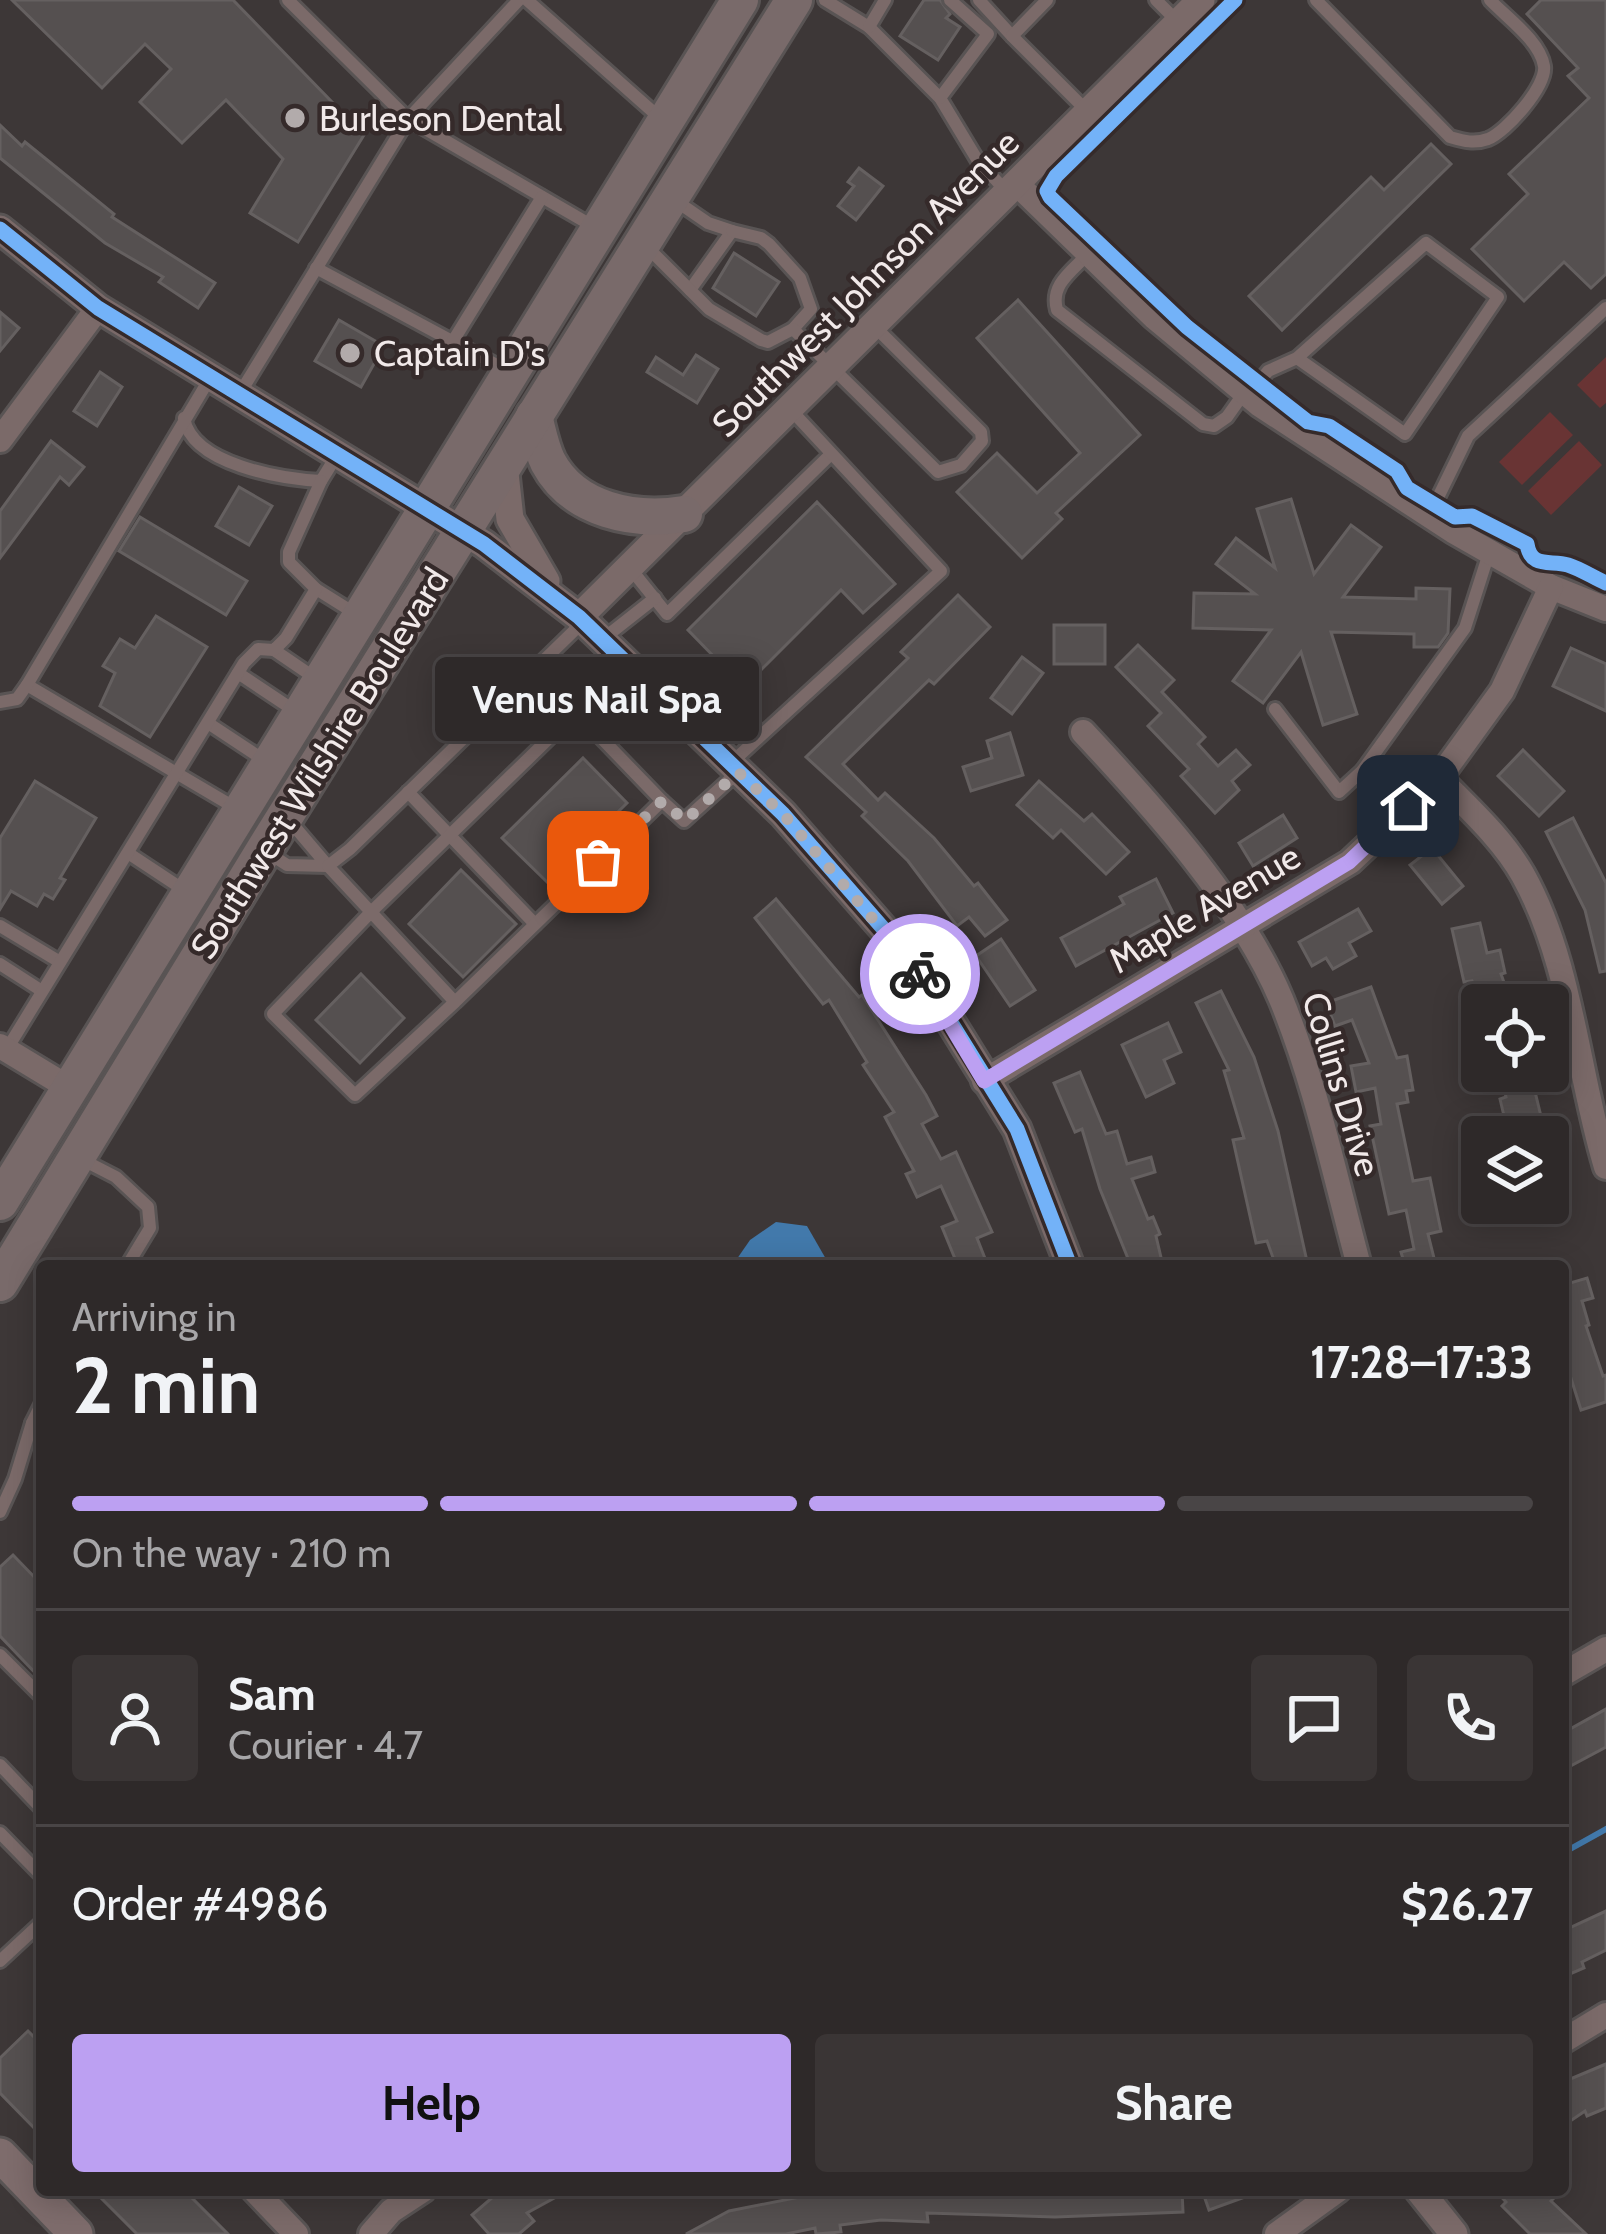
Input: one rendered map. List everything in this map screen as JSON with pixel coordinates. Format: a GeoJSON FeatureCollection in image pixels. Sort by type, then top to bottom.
{"type":"FeatureCollection","features":[{"type":"Feature","properties":{"kind":"main road","name":"Southwest Wilshire Boulevard"},"geometry":{"type":"LineString","coordinates":[[0,1202],[740,0]]}},
{"type":"Feature","properties":{"kind":"main road","name":"Southwest Wilshire Boulevard"},"geometry":{"type":"LineString","coordinates":[[0,1283],[794,0]]}},
{"type":"Feature","properties":{"kind":"main road"},"geometry":{"type":"LineString","coordinates":[[534,416],[546,458],[557,477],[579,494],[616,514],[655,519],[684,514]]}},
{"type":"Feature","properties":{"kind":"main road"},"geometry":{"type":"LineString","coordinates":[[0,2155],[36,2192]]}},
{"type":"Feature","properties":{"kind":"main road"},"geometry":{"type":"LineString","coordinates":[[39,2196],[76,2234]]}},
{"type":"Feature","properties":{"kind":"street","name":"Southwest Johnson Avenue"},"geometry":{"type":"LineString","coordinates":[[582,620],[1201,0]]}},
{"type":"Feature","properties":{"kind":"street"},"geometry":{"type":"LineString","coordinates":[[1012,187],[1246,394],[1429,517],[1551,586],[1606,609]]}},
{"type":"Feature","properties":{"kind":"street"},"geometry":{"type":"LineString","coordinates":[[0,229],[98,308],[463,531],[582,620]]}},
{"type":"Feature","properties":{"kind":"street"},"geometry":{"type":"LineString","coordinates":[[0,440],[98,308]]}},
{"type":"Feature","properties":{"kind":"street"},"geometry":{"type":"LineString","coordinates":[[504,464],[510,519],[533,563],[582,620],[783,814],[916,966],[1017,1130],[1068,1260]]}},
{"type":"Feature","properties":{"kind":"street","name":"Maple Avenue"},"geometry":{"type":"LineString","coordinates":[[984,1081],[1349,862],[1439,778],[1502,691],[1551,586]]}},
{"type":"Feature","properties":{"kind":"street","name":"Collins Drive"},"geometry":{"type":"LineString","coordinates":[[1083,732],[1169,824],[1280,996],[1309,1081],[1357,1260]]}},
{"type":"Feature","properties":{"kind":"street"},"geometry":{"type":"LineString","coordinates":[[1439,778],[1512,860],[1546,926],[1606,1168]]}},
{"type":"Feature","properties":{"kind":"street"},"geometry":{"type":"LineString","coordinates":[[3,1048],[71,1089]]}},
{"type":"Feature","properties":{"kind":"street"},"geometry":{"type":"LineString","coordinates":[[1569,1671],[1606,1649]]}},
{"type":"Feature","properties":{"kind":"street"},"geometry":{"type":"LineString","coordinates":[[1569,2037],[1606,2015]]}},
{"type":"Feature","properties":{"kind":"street"},"geometry":{"type":"LineString","coordinates":[[260,2196],[296,2234]]}},
{"type":"Feature","properties":{"kind":"street"},"geometry":{"type":"LineString","coordinates":[[371,2234],[391,2211],[414,2196]]}},
{"type":"Feature","properties":{"kind":"street"},"geometry":{"type":"LineString","coordinates":[[1277,2234],[1330,2196]]}},
{"type":"Feature","properties":{"kind":"street"},"geometry":{"type":"LineString","coordinates":[[1424,2196],[1454,2234]]}},
{"type":"Feature","properties":{"kind":"lane"},"geometry":{"type":"LineString","coordinates":[[288,0],[408,119],[597,229]]}},
{"type":"Feature","properties":{"kind":"lane"},"geometry":{"type":"LineString","coordinates":[[239,394],[408,119],[523,0],[664,122]]}},
{"type":"Feature","properties":{"kind":"lane"},"geometry":{"type":"LineString","coordinates":[[825,0],[869,27],[940,98],[977,161],[1012,187]]}},
{"type":"Feature","properties":{"kind":"lane"},"geometry":{"type":"LineString","coordinates":[[869,27],[885,0]]}},
{"type":"Feature","properties":{"kind":"lane"},"geometry":{"type":"LineString","coordinates":[[940,98],[988,34],[950,0]]}},
{"type":"Feature","properties":{"kind":"lane"},"geometry":{"type":"LineString","coordinates":[[979,0],[1088,112]]}},
{"type":"Feature","properties":{"kind":"lane"},"geometry":{"type":"LineString","coordinates":[[1012,36],[1047,0]]}},
{"type":"Feature","properties":{"kind":"lane"},"geometry":{"type":"LineString","coordinates":[[1156,0],[1178,22]]}},
{"type":"Feature","properties":{"kind":"lane"},"geometry":{"type":"LineString","coordinates":[[1316,0],[1450,137],[1471,143],[1492,138],[1540,89],[1545,70],[1539,52],[1490,0]]}},
{"type":"Feature","properties":{"kind":"lane"},"geometry":{"type":"LineString","coordinates":[[453,341],[542,197]]}},
{"type":"Feature","properties":{"kind":"lane"},"geometry":{"type":"LineString","coordinates":[[642,242],[709,309],[761,340],[769,342],[793,328],[811,309],[807,290],[761,238],[708,224],[670,197]]}},
{"type":"Feature","properties":{"kind":"lane"},"geometry":{"type":"LineString","coordinates":[[690,290],[732,231]]}},
{"type":"Feature","properties":{"kind":"lane"},"geometry":{"type":"LineString","coordinates":[[1088,255],[1058,286],[1053,297],[1057,310],[1203,424],[1214,426],[1268,371],[1297,358],[1426,243],[1498,297],[1405,434],[1297,358]]}},
{"type":"Feature","properties":{"kind":"lane"},"geometry":{"type":"LineString","coordinates":[[316,268],[509,371]]}},
{"type":"Feature","properties":{"kind":"lane"},"geometry":{"type":"LineString","coordinates":[[1429,517],[1468,436],[1606,308]]}},
{"type":"Feature","properties":{"kind":"lane"},"geometry":{"type":"LineString","coordinates":[[793,328],[938,472],[961,466],[982,441],[981,432],[873,326]]}},
{"type":"Feature","properties":{"kind":"lane"},"geometry":{"type":"LineString","coordinates":[[0,702],[17,699],[27,685],[210,377]]}},
{"type":"Feature","properties":{"kind":"lane"},"geometry":{"type":"LineString","coordinates":[[662,801],[355,1095],[274,1018],[274,1010],[370,912],[576,714],[685,821],[734,768],[941,571],[791,410]]}},
{"type":"Feature","properties":{"kind":"lane"},"geometry":{"type":"LineString","coordinates":[[184,417],[186,429],[198,444],[231,462],[278,478],[322,481]]}},
{"type":"Feature","properties":{"kind":"lane"},"geometry":{"type":"LineString","coordinates":[[337,454],[289,552],[290,562],[316,589],[358,616]]}},
{"type":"Feature","properties":{"kind":"lane"},"geometry":{"type":"LineString","coordinates":[[630,567],[667,614],[831,454]]}},
{"type":"Feature","properties":{"kind":"lane"},"geometry":{"type":"LineString","coordinates":[[1275,709],[1340,792],[1362,771],[1465,628],[1490,552]]}},
{"type":"Feature","properties":{"kind":"lane"},"geometry":{"type":"LineString","coordinates":[[274,650],[316,589]]}},
{"type":"Feature","properties":{"kind":"lane"},"geometry":{"type":"LineString","coordinates":[[264,850],[287,865],[328,866],[582,620],[655,598]]}},
{"type":"Feature","properties":{"kind":"lane"},"geometry":{"type":"LineString","coordinates":[[3,1048],[43,991],[238,673],[258,649],[274,650],[319,681]]}},
{"type":"Feature","properties":{"kind":"lane"},"geometry":{"type":"LineString","coordinates":[[238,673],[299,714]]}},
{"type":"Feature","properties":{"kind":"lane"},"geometry":{"type":"LineString","coordinates":[[27,685],[240,811]]}},
{"type":"Feature","properties":{"kind":"lane"},"geometry":{"type":"LineString","coordinates":[[208,723],[269,763]]}},
{"type":"Feature","properties":{"kind":"lane"},"geometry":{"type":"LineString","coordinates":[[1362,771],[1408,806]]}},
{"type":"Feature","properties":{"kind":"lane"},"geometry":{"type":"LineString","coordinates":[[408,792],[535,924]]}},
{"type":"Feature","properties":{"kind":"lane"},"geometry":{"type":"LineString","coordinates":[[285,816],[455,1002]]}},
{"type":"Feature","properties":{"kind":"lane"},"geometry":{"type":"LineString","coordinates":[[128,853],[189,893]]}},
{"type":"Feature","properties":{"kind":"lane"},"geometry":{"type":"LineString","coordinates":[[0,926],[61,962]]}},
{"type":"Feature","properties":{"kind":"lane"},"geometry":{"type":"LineString","coordinates":[[0,964],[43,991]]}},
{"type":"Feature","properties":{"kind":"lane"},"geometry":{"type":"LineString","coordinates":[[78,1157],[116,1177],[148,1208],[150,1228],[131,1260]]}},
{"type":"Feature","properties":{"kind":"lane"},"geometry":{"type":"LineString","coordinates":[[0,1512],[36,1430]]}},
{"type":"Feature","properties":{"kind":"lane"},"geometry":{"type":"LineString","coordinates":[[0,1655],[36,1691]]}},
{"type":"Feature","properties":{"kind":"lane"},"geometry":{"type":"LineString","coordinates":[[0,1766],[36,1803]]}},
{"type":"Feature","properties":{"kind":"lane"},"geometry":{"type":"LineString","coordinates":[[0,1833],[36,1870]]}},
{"type":"Feature","properties":{"kind":"lane"},"geometry":{"type":"LineString","coordinates":[[0,1961],[36,1928]]}},
{"type":"Feature","properties":{"kind":"shaded area"},"geometry":{"type":"Polygon","coordinates":[[[1606,357],[1606,403],[1600,408],[1577,385],[1606,357]]]}},
{"type":"Feature","properties":{"kind":"shaded area"},"geometry":{"type":"Polygon","coordinates":[[[1550,412],[1573,435],[1522,485],[1499,462],[1550,412]]]}},
{"type":"Feature","properties":{"kind":"shaded area"},"geometry":{"type":"Polygon","coordinates":[[[1579,441],[1602,465],[1551,515],[1528,491],[1579,441]]]}},
{"type":"Feature","properties":{"kind":"water"},"geometry":{"type":"Polygon","coordinates":[[[776,1222],[807,1226],[827,1260],[736,1260],[750,1240],[776,1222]]]}},
{"type":"Feature","properties":{"kind":"building"},"geometry":{"type":"Polygon","coordinates":[[[12,0],[233,0],[364,135],[298,242],[250,213],[283,159],[226,100],[182,143],[140,102],[171,69],[145,44],[102,88],[12,0]]]}},
{"type":"Feature","properties":{"kind":"building"},"geometry":{"type":"Polygon","coordinates":[[[924,0],[940,0],[950,14],[946,18],[960,27],[938,60],[900,36],[924,0]]]}},
{"type":"Feature","properties":{"kind":"building"},"geometry":{"type":"Polygon","coordinates":[[[1541,0],[1606,0],[1606,274],[1591,288],[1564,262],[1524,301],[1472,249],[1528,194],[1509,174],[1589,98],[1568,76],[1578,68],[1527,14],[1541,0]]]}},
{"type":"Feature","properties":{"kind":"building"},"geometry":{"type":"Polygon","coordinates":[[[0,125],[112,217],[215,283],[198,308],[159,282],[163,277],[105,243],[0,158],[0,125]]]}},
{"type":"Feature","properties":{"kind":"building"},"geometry":{"type":"Polygon","coordinates":[[[1431,144],[1451,164],[1282,330],[1249,296],[1371,177],[1384,190],[1431,144]]]}},
{"type":"Feature","properties":{"kind":"building"},"geometry":{"type":"Polygon","coordinates":[[[859,168],[883,186],[856,220],[838,206],[854,186],[848,182],[859,168]]]}},
{"type":"Feature","properties":{"kind":"building"},"geometry":{"type":"Polygon","coordinates":[[[734,253],[779,282],[756,316],[713,288],[734,253]]]}},
{"type":"Feature","properties":{"kind":"building"},"geometry":{"type":"Polygon","coordinates":[[[1018,300],[1140,435],[1056,513],[1062,519],[1022,558],[957,492],[997,453],[1037,493],[1080,453],[977,338],[1018,300]]]}},
{"type":"Feature","properties":{"kind":"building"},"geometry":{"type":"Polygon","coordinates":[[[0,312],[19,328],[0,351],[0,312]]]}},
{"type":"Feature","properties":{"kind":"building","name":"Captain D's"},"geometry":{"type":"Polygon","coordinates":[[[339,320],[384,346],[361,387],[315,361],[339,320]]]}},
{"type":"Feature","properties":{"kind":"building"},"geometry":{"type":"Polygon","coordinates":[[[696,355],[718,369],[697,403],[647,372],[656,357],[683,375],[696,355]]]}},
{"type":"Feature","properties":{"kind":"building"},"geometry":{"type":"Polygon","coordinates":[[[100,372],[122,387],[97,426],[74,411],[100,372]]]}},
{"type":"Feature","properties":{"kind":"building"},"geometry":{"type":"Polygon","coordinates":[[[51,441],[84,467],[69,485],[60,477],[0,558],[0,511],[51,441]]]}},
{"type":"Feature","properties":{"kind":"building"},"geometry":{"type":"Polygon","coordinates":[[[239,487],[272,506],[249,545],[216,526],[239,487]]]}},
{"type":"Feature","properties":{"kind":"building"},"geometry":{"type":"Polygon","coordinates":[[[1291,499],[1314,574],[1351,525],[1381,547],[1343,597],[1416,599],[1416,588],[1450,589],[1448,633],[1438,647],[1414,647],[1414,634],[1331,632],[1357,714],[1323,725],[1301,652],[1263,703],[1233,681],[1271,630],[1193,628],[1194,593],[1255,594],[1216,564],[1236,538],[1275,568],[1257,509],[1291,499]]]}},
{"type":"Feature","properties":{"kind":"building"},"geometry":{"type":"Polygon","coordinates":[[[817,502],[895,584],[863,613],[841,590],[740,691],[688,630],[817,502]]]}},
{"type":"Feature","properties":{"kind":"building"},"geometry":{"type":"Polygon","coordinates":[[[140,517],[247,581],[226,615],[119,551],[140,517]]]}},
{"type":"Feature","properties":{"kind":"building"},"geometry":{"type":"Polygon","coordinates":[[[958,595],[990,627],[843,764],[878,800],[885,793],[934,838],[974,886],[978,883],[1007,920],[985,936],[969,917],[957,926],[908,861],[862,816],[866,812],[806,757],[908,658],[901,652],[958,595]]]}},
{"type":"Feature","properties":{"kind":"building"},"geometry":{"type":"Polygon","coordinates":[[[156,616],[207,647],[150,737],[100,706],[115,673],[103,666],[120,639],[135,648],[156,616]]]}},
{"type":"Feature","properties":{"kind":"building"},"geometry":{"type":"Polygon","coordinates":[[[1054,625],[1105,625],[1105,664],[1054,664],[1054,625]]]}},
{"type":"Feature","properties":{"kind":"building"},"geometry":{"type":"Polygon","coordinates":[[[1138,645],[1174,680],[1162,692],[1205,737],[1198,744],[1218,766],[1236,750],[1250,765],[1232,781],[1239,790],[1215,813],[1181,776],[1189,769],[1148,726],[1161,713],[1116,667],[1138,645]]]}},
{"type":"Feature","properties":{"kind":"building"},"geometry":{"type":"Polygon","coordinates":[[[1571,648],[1606,664],[1606,711],[1553,686],[1571,648]]]}},
{"type":"Feature","properties":{"kind":"building"},"geometry":{"type":"Polygon","coordinates":[[[1022,657],[1043,673],[1012,714],[991,698],[1022,657]]]}},
{"type":"Feature","properties":{"kind":"building"},"geometry":{"type":"Polygon","coordinates":[[[1010,733],[1023,775],[971,791],[963,767],[992,758],[987,741],[1010,733]]]}},
{"type":"Feature","properties":{"kind":"building"},"geometry":{"type":"Polygon","coordinates":[[[1523,750],[1564,791],[1539,816],[1498,776],[1523,750]]]}},
{"type":"Feature","properties":{"kind":"building"},"geometry":{"type":"Polygon","coordinates":[[[583,758],[627,803],[547,882],[502,838],[583,758]]]}},
{"type":"Feature","properties":{"kind":"building"},"geometry":{"type":"Polygon","coordinates":[[[35,781],[96,818],[60,878],[65,880],[53,899],[44,894],[37,906],[11,891],[0,909],[0,838],[35,781]]]}},
{"type":"Feature","properties":{"kind":"building"},"geometry":{"type":"Polygon","coordinates":[[[1039,781],[1084,821],[1092,814],[1129,852],[1106,874],[1061,830],[1053,838],[1017,805],[1039,781]]]}},
{"type":"Feature","properties":{"kind":"building"},"geometry":{"type":"Polygon","coordinates":[[[1283,815],[1297,838],[1253,866],[1239,843],[1283,815]]]}},
{"type":"Feature","properties":{"kind":"building"},"geometry":{"type":"Polygon","coordinates":[[[1573,818],[1606,883],[1606,971],[1600,972],[1585,910],[1546,832],[1573,818]]]}},
{"type":"Feature","properties":{"kind":"building"},"geometry":{"type":"Polygon","coordinates":[[[1432,848],[1463,886],[1442,904],[1410,865],[1432,848]]]}},
{"type":"Feature","properties":{"kind":"building"},"geometry":{"type":"Polygon","coordinates":[[[461,870],[516,924],[463,977],[409,924],[461,870]]]}},
{"type":"Feature","properties":{"kind":"building"},"geometry":{"type":"Polygon","coordinates":[[[1156,879],[1173,913],[1076,966],[1061,938],[1124,904],[1120,897],[1156,879]]]}},
{"type":"Feature","properties":{"kind":"building"},"geometry":{"type":"Polygon","coordinates":[[[776,899],[862,995],[937,1116],[922,1124],[941,1159],[956,1152],[992,1232],[977,1238],[986,1260],[956,1260],[942,1227],[957,1221],[941,1186],[917,1197],[906,1174],[914,1171],[885,1117],[894,1112],[863,1065],[867,1062],[829,1000],[823,1004],[755,918],[776,899]]]}},
{"type":"Feature","properties":{"kind":"building"},"geometry":{"type":"Polygon","coordinates":[[[1358,909],[1371,931],[1349,943],[1356,956],[1333,969],[1326,958],[1312,966],[1299,942],[1358,909]]]}},
{"type":"Feature","properties":{"kind":"building"},"geometry":{"type":"Polygon","coordinates":[[[1480,923],[1487,953],[1500,950],[1505,984],[1464,982],[1452,929],[1480,923]]]}},
{"type":"Feature","properties":{"kind":"building"},"geometry":{"type":"Polygon","coordinates":[[[1001,939],[1035,990],[1010,1006],[976,956],[1001,939]]]}},
{"type":"Feature","properties":{"kind":"building"},"geometry":{"type":"Polygon","coordinates":[[[361,974],[404,1018],[360,1063],[316,1020],[361,974]]]}},
{"type":"Feature","properties":{"kind":"building"},"geometry":{"type":"Polygon","coordinates":[[[1371,987],[1397,1058],[1407,1056],[1413,1090],[1406,1091],[1408,1102],[1397,1104],[1413,1181],[1430,1178],[1441,1231],[1428,1234],[1434,1260],[1403,1260],[1401,1252],[1414,1249],[1406,1210],[1389,1214],[1370,1126],[1381,1124],[1375,1088],[1356,1092],[1351,1066],[1369,1063],[1352,1020],[1335,1026],[1326,1003],[1371,987]]]}},
{"type":"Feature","properties":{"kind":"building"},"geometry":{"type":"Polygon","coordinates":[[[1221,991],[1254,1057],[1278,1131],[1307,1260],[1274,1260],[1267,1241],[1256,1243],[1233,1140],[1244,1138],[1224,1071],[1229,1070],[1196,1003],[1221,991]]]}},
{"type":"Feature","properties":{"kind":"building"},"geometry":{"type":"Polygon","coordinates":[[[1168,1023],[1181,1052],[1164,1060],[1174,1083],[1146,1097],[1122,1045],[1168,1023]]]}},
{"type":"Feature","properties":{"kind":"building"},"geometry":{"type":"Polygon","coordinates":[[[1080,1072],[1106,1134],[1117,1131],[1127,1164],[1151,1157],[1155,1172],[1132,1179],[1148,1219],[1153,1217],[1160,1234],[1156,1236],[1162,1260],[1129,1260],[1082,1129],[1075,1132],[1054,1083],[1080,1072]]]}},
{"type":"Feature","properties":{"kind":"building"},"geometry":{"type":"Polygon","coordinates":[[[1505,1092],[1535,1092],[1541,1116],[1504,1116],[1500,1099],[1506,1097],[1505,1092]]]}},
{"type":"Feature","properties":{"kind":"building"},"geometry":{"type":"Polygon","coordinates":[[[1587,1278],[1593,1298],[1582,1301],[1586,1326],[1606,1375],[1606,1402],[1581,1410],[1569,1372],[1569,1283],[1587,1278]]]}},
{"type":"Feature","properties":{"kind":"building"},"geometry":{"type":"Polygon","coordinates":[[[13,1555],[36,1579],[36,1674],[0,1636],[0,1567],[13,1555]]]}},
{"type":"Feature","properties":{"kind":"building"},"geometry":{"type":"Polygon","coordinates":[[[1606,1709],[1606,1747],[1569,1767],[1569,1730],[1606,1709]]]}},
{"type":"Feature","properties":{"kind":"building"},"geometry":{"type":"Polygon","coordinates":[[[1606,1911],[1606,1950],[1569,1974],[1569,1928],[1606,1911]]]}},
{"type":"Feature","properties":{"kind":"building"},"geometry":{"type":"Polygon","coordinates":[[[28,2031],[36,2039],[36,2130],[0,2093],[0,2058],[28,2031]]]}},
{"type":"Feature","properties":{"kind":"building"},"geometry":{"type":"Polygon","coordinates":[[[1606,2064],[1606,2108],[1587,2116],[1585,2111],[1569,2122],[1569,2079],[1606,2064]]]}},
{"type":"Feature","properties":{"kind":"building"},"geometry":{"type":"Polygon","coordinates":[[[99,2196],[190,2196],[228,2234],[137,2234],[99,2196]]]}},
{"type":"Feature","properties":{"kind":"building"},"geometry":{"type":"Polygon","coordinates":[[[494,2196],[558,2196],[527,2213],[534,2221],[519,2234],[489,2234],[472,2215],[494,2196]]]}},
{"type":"Feature","properties":{"kind":"building"},"geometry":{"type":"Polygon","coordinates":[[[805,2196],[1182,2196],[1183,2212],[1055,2217],[927,2213],[928,2222],[881,2220],[840,2225],[841,2232],[816,2234],[815,2228],[786,2234],[686,2234],[729,2211],[805,2196]]]}},
{"type":"Feature","properties":{"kind":"building"},"geometry":{"type":"Polygon","coordinates":[[[1204,2196],[1248,2196],[1209,2210],[1204,2196]]]}},
{"type":"Feature","properties":{"kind":"building"},"geometry":{"type":"Polygon","coordinates":[[[1500,2196],[1556,2196],[1551,2201],[1586,2234],[1530,2234],[1502,2206],[1506,2202],[1500,2196]]]}},
{"type":"Feature","properties":{"kind":"waterway"},"geometry":{"type":"LineString","coordinates":[[1569,1850],[1606,1829]]}},
{"type":"Feature","properties":{"kind":"cycle path"},"geometry":{"type":"LineString","coordinates":[[1235,0],[1056,176],[1047,191],[1050,197],[1187,327],[1308,422],[1329,426],[1397,471],[1407,488],[1455,517],[1472,516],[1527,544],[1537,560],[1568,565],[1606,583]]}},
{"type":"Feature","properties":{"kind":"cycle path"},"geometry":{"type":"LineString","coordinates":[[0,229],[98,308],[484,544],[579,617],[783,814],[916,966],[1017,1129],[1068,1260]]}},
{"type":"Feature","properties":{"kind":"way so far"},"geometry":{"type":"LineString","coordinates":[[598,862],[662,801],[681,821],[688,820],[738,772],[783,814],[920,974]]}},
{"type":"Feature","properties":{"kind":"place","name":"Burleson Dental"},"geometry":{"type":"Point","coordinates":[295,118]}},
{"type":"Feature","properties":{"kind":"place","name":"Captain D's"},"geometry":{"type":"Point","coordinates":[350,353]}},
{"type":"Feature","properties":{"kind":"place","name":"Venus Nail Spa"},"geometry":{"type":"Point","coordinates":[598,862]}},
{"type":"Feature","properties":{"kind":"route"},"geometry":{"type":"LineString","coordinates":[[920,974],[984,1081],[1349,862],[1408,806]]}}]}
